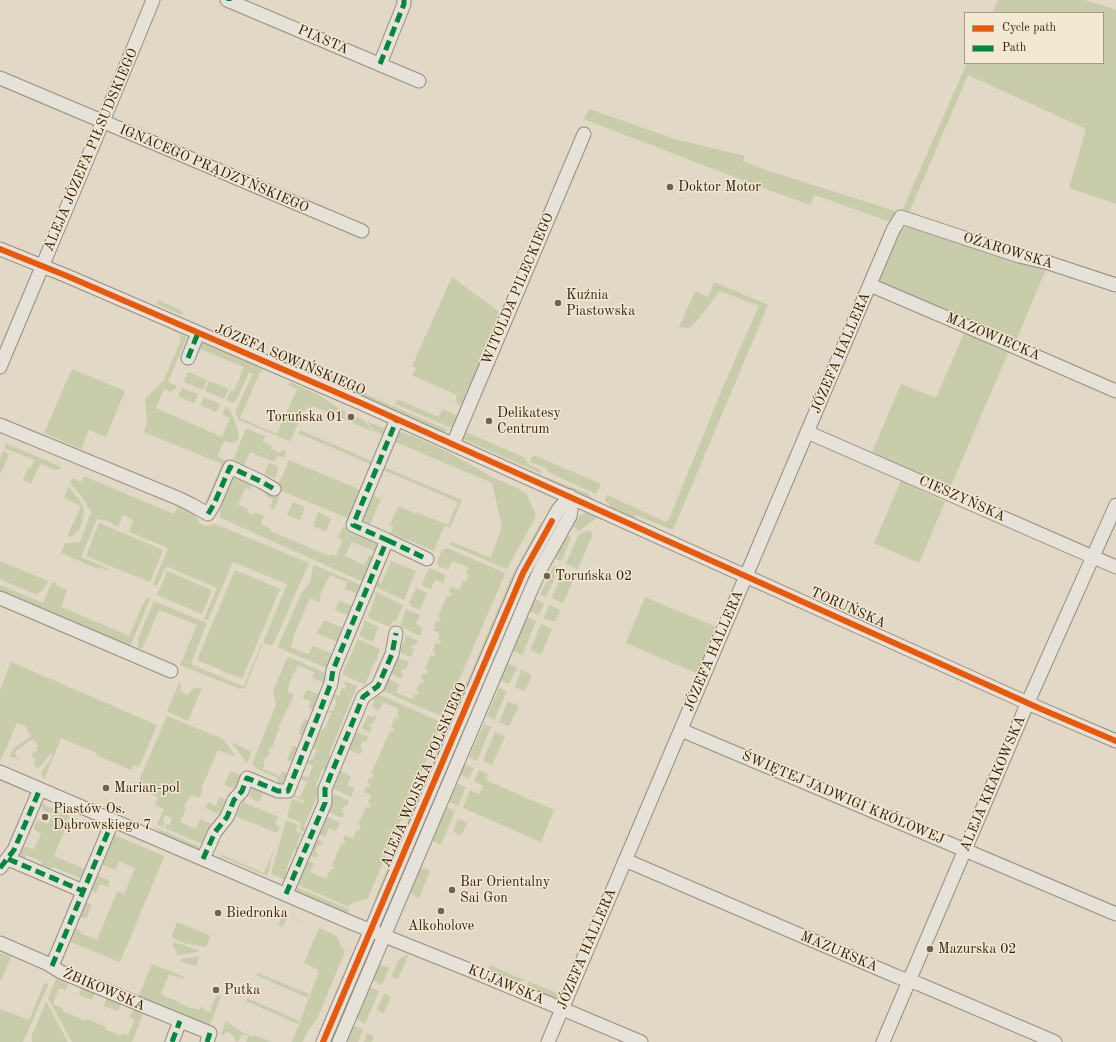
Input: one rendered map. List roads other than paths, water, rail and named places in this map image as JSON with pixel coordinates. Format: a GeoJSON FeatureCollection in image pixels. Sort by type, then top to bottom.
{"type":"FeatureCollection","features":[{"type":"Feature","properties":{"kind":"street","name":"ALEJA JÓZEFA PIŁSUDSKIEGO"},"geometry":{"type":"LineString","coordinates":[[0,367],[153,0]]}},
{"type":"Feature","properties":{"kind":"street","name":"PIASTA"},"geometry":{"type":"LineString","coordinates":[[228,0],[419,81]]}},
{"type":"Feature","properties":{"kind":"street"},"geometry":{"type":"LineString","coordinates":[[380,64],[404,4],[404,0]]}},
{"type":"Feature","properties":{"kind":"street","name":"IGNACEGO PRĄDZYŃSKIEGO"},"geometry":{"type":"LineString","coordinates":[[0,78],[103,123],[362,231]]}},
{"type":"Feature","properties":{"kind":"street","name":"WITOLDA PILECKIEGO"},"geometry":{"type":"LineString","coordinates":[[453,444],[584,134]]}},
{"type":"Feature","properties":{"kind":"street","name":"JÓZEFA HALLERA"},"geometry":{"type":"LineString","coordinates":[[548,1042],[893,230],[901,217]]}},
{"type":"Feature","properties":{"kind":"street","name":"OŻAROWSKA"},"geometry":{"type":"LineString","coordinates":[[901,217],[1019,256],[1050,263],[1116,285]]}},
{"type":"Feature","properties":{"kind":"street","name":"JÓZEFA SOWIŃSKIEGO"},"geometry":{"type":"LineString","coordinates":[[0,249],[67,276],[397,419],[570,496]]}},
{"type":"Feature","properties":{"kind":"street","name":"MAZOWIECKA"},"geometry":{"type":"LineString","coordinates":[[870,285],[1116,391]]}},
{"type":"Feature","properties":{"kind":"street"},"geometry":{"type":"LineString","coordinates":[[188,358],[198,333]]}},
{"type":"Feature","properties":{"kind":"street"},"geometry":{"type":"LineString","coordinates":[[397,419],[353,525],[427,559]]}},
{"type":"Feature","properties":{"kind":"street"},"geometry":{"type":"LineString","coordinates":[[0,425],[186,502],[208,514],[230,467],[274,489]]}},
{"type":"Feature","properties":{"kind":"street","name":"CIESZYŃSKA"},"geometry":{"type":"LineString","coordinates":[[807,432],[1116,567]]}},
{"type":"Feature","properties":{"kind":"street","name":"TORUŃSKA"},"geometry":{"type":"LineString","coordinates":[[570,496],[1041,709],[1116,741]]}},
{"type":"Feature","properties":{"kind":"street","name":"ALEJA WOJSKA POLSKIEGO"},"geometry":{"type":"LineString","coordinates":[[323,1042],[523,573],[558,510],[570,496]]}},
{"type":"Feature","properties":{"kind":"street","name":"ALEJA WOJSKA POLSKIEGO"},"geometry":{"type":"LineString","coordinates":[[339,1042],[531,590],[541,568],[570,516],[570,496]]}},
{"type":"Feature","properties":{"kind":"street","name":"ALEJA KRAKOWSKA"},"geometry":{"type":"LineString","coordinates":[[884,1042],[1028,702],[1116,505]]}},
{"type":"Feature","properties":{"kind":"street"},"geometry":{"type":"LineString","coordinates":[[204,859],[215,832],[227,817],[234,800],[242,791],[247,778],[278,791],[288,791],[331,683],[333,670],[387,540]]}},
{"type":"Feature","properties":{"kind":"street"},"geometry":{"type":"LineString","coordinates":[[0,598],[171,671]]}},
{"type":"Feature","properties":{"kind":"street"},"geometry":{"type":"LineString","coordinates":[[286,894],[325,803],[325,789],[363,697],[378,686],[392,654],[396,633]]}},
{"type":"Feature","properties":{"kind":"street","name":"ŚWIĘTEJ JADWIGI KRÓLOWEJ"},"geometry":{"type":"LineString","coordinates":[[681,730],[1116,914]]}},
{"type":"Feature","properties":{"kind":"street","name":"KUJAWSKA"},"geometry":{"type":"LineString","coordinates":[[0,772],[371,930],[641,1042]]}},
{"type":"Feature","properties":{"kind":"street"},"geometry":{"type":"LineString","coordinates":[[40,789],[14,850],[4,863],[83,891]]}},
{"type":"Feature","properties":{"kind":"street"},"geometry":{"type":"LineString","coordinates":[[52,966],[113,820]]}},
{"type":"Feature","properties":{"kind":"street","name":"MAZURSKA"},"geometry":{"type":"LineString","coordinates":[[625,860],[1055,1042]]}},
{"type":"Feature","properties":{"kind":"street","name":"ŻBIKOWSKA"},"geometry":{"type":"LineString","coordinates":[[0,943],[52,966],[61,972],[180,1021],[209,1038]]}},
{"type":"Feature","properties":{"kind":"street"},"geometry":{"type":"LineString","coordinates":[[172,1042],[180,1021]]}},
{"type":"Feature","properties":{"kind":"place","name":"Doktor Motor"},"geometry":{"type":"Point","coordinates":[670,187]}},
{"type":"Feature","properties":{"kind":"place","name":"Kuźnia Piastowska"},"geometry":{"type":"Point","coordinates":[558,303]}},
{"type":"Feature","properties":{"kind":"place","name":"Toruńska 01"},"geometry":{"type":"Point","coordinates":[351,417]}},
{"type":"Feature","properties":{"kind":"place","name":"Delikatesy Centrum"},"geometry":{"type":"Point","coordinates":[489,421]}},
{"type":"Feature","properties":{"kind":"place","name":"Toruńska 02"},"geometry":{"type":"Point","coordinates":[547,576]}},
{"type":"Feature","properties":{"kind":"place","name":"Marian-pol"},"geometry":{"type":"Point","coordinates":[106,788]}},
{"type":"Feature","properties":{"kind":"place","name":"Piastów Os. Dąbrowskiego 7"},"geometry":{"type":"Point","coordinates":[45,817]}},
{"type":"Feature","properties":{"kind":"place","name":"Bar Orientalny Sai Gon"},"geometry":{"type":"Point","coordinates":[452,890]}},
{"type":"Feature","properties":{"kind":"place","name":"Alkoholove"},"geometry":{"type":"Point","coordinates":[441,911]}},
{"type":"Feature","properties":{"kind":"place","name":"Biedronka"},"geometry":{"type":"Point","coordinates":[218,913]}},
{"type":"Feature","properties":{"kind":"place","name":"Mazurska 02"},"geometry":{"type":"Point","coordinates":[930,949]}},
{"type":"Feature","properties":{"kind":"place","name":"Putka"},"geometry":{"type":"Point","coordinates":[216,990]}}]}
